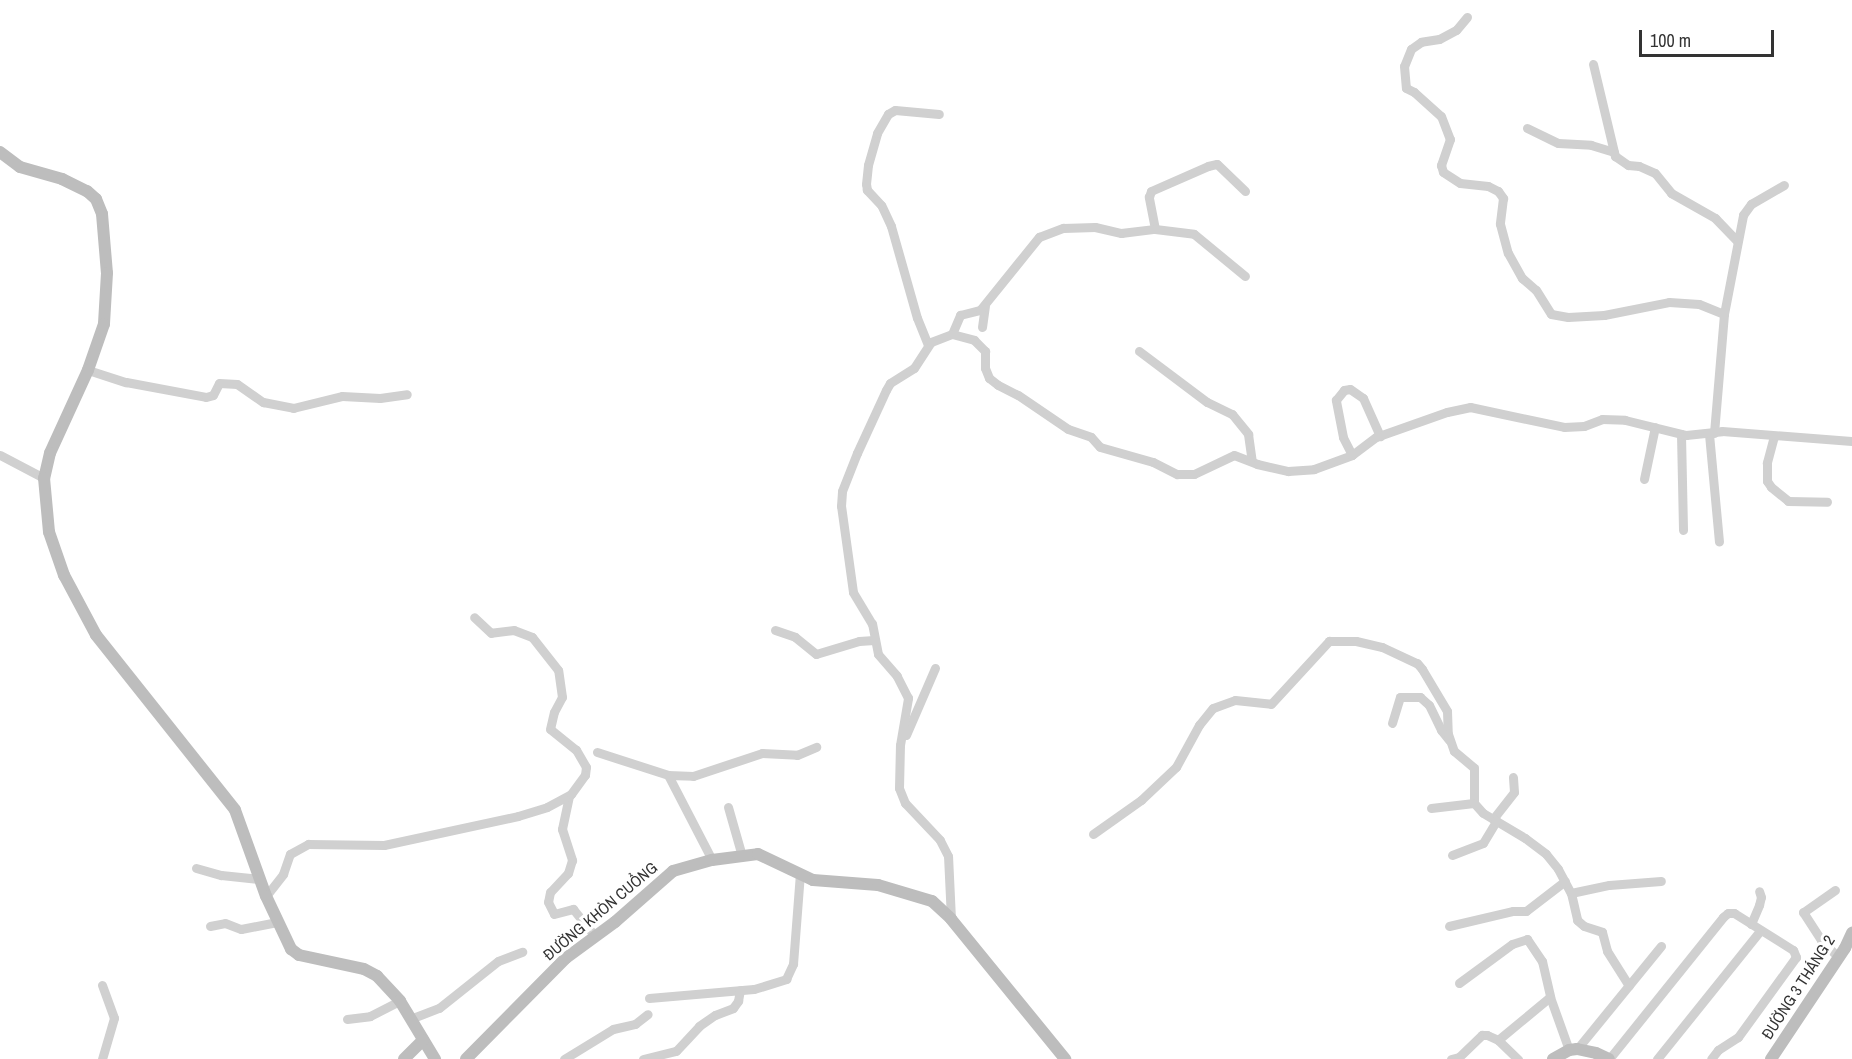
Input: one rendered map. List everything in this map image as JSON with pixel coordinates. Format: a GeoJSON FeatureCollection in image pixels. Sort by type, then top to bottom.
{"type":"FeatureCollection","features":[{"type":"Feature","properties":{"kind":"main road"},"geometry":{"type":"LineString","coordinates":[[0,152],[20,167],[62,179],[87,191],[101,208],[107,308],[102,332],[88,370],[50,453],[44,478],[49,532],[70,588],[96,635],[235,810],[266,896],[288,945],[295,952],[364,969],[382,980],[400,1000],[435,1059]]}},
{"type":"Feature","properties":{"kind":"main road","name":"ĐƯỜNG KHÒN CUỔNG"},"geometry":{"type":"LineString","coordinates":[[466,1059],[566,958],[673,871],[712,860],[758,854],[813,880],[878,885],[932,901],[951,919],[1065,1059]]}},
{"type":"Feature","properties":{"kind":"main road","name":"ĐƯỜNG 3 THÁNG 2"},"geometry":{"type":"LineString","coordinates":[[1771,1059],[1845,952],[1852,933]]}},
{"type":"Feature","properties":{"kind":"main road"},"geometry":{"type":"LineString","coordinates":[[405,1059],[423,1040]]}},
{"type":"Feature","properties":{"kind":"main road"},"geometry":{"type":"LineString","coordinates":[[1552,1059],[1573,1049],[1596,1053],[1609,1059]]}},
{"type":"Feature","properties":{"kind":"street"},"geometry":{"type":"LineString","coordinates":[[1467,17],[1456,30],[1439,39],[1421,42],[1411,49],[1404,66],[1406,88],[1414,92],[1441,116],[1450,139],[1441,165],[1443,172],[1460,183],[1488,186],[1498,191],[1503,198],[1500,224],[1508,253],[1522,278],[1536,290],[1551,314],[1568,317],[1604,315],[1669,302],[1699,304],[1724,314]]}},
{"type":"Feature","properties":{"kind":"street"},"geometry":{"type":"LineString","coordinates":[[1593,64],[1615,156],[1628,165],[1639,166],[1655,173],[1671,193],[1715,218],[1737,241]]}},
{"type":"Feature","properties":{"kind":"street"},"geometry":{"type":"LineString","coordinates":[[928,345],[917,318],[891,226],[881,205],[867,190],[866,184],[868,165],[877,133],[888,114],[895,110],[939,114]]}},
{"type":"Feature","properties":{"kind":"street"},"geometry":{"type":"LineString","coordinates":[[1527,128],[1558,143],[1591,145],[1614,152]]}},
{"type":"Feature","properties":{"kind":"street"},"geometry":{"type":"LineString","coordinates":[[1155,229],[1149,197],[1151,191],[1208,166],[1217,164],[1245,191]]}},
{"type":"Feature","properties":{"kind":"street"},"geometry":{"type":"LineString","coordinates":[[1719,542],[1712,433],[1724,314],[1737,241],[1743,215],[1751,204],[1784,185]]}},
{"type":"Feature","properties":{"kind":"street"},"geometry":{"type":"LineString","coordinates":[[952,334],[960,315],[969,311],[977,312],[1032,244],[1047,233],[1063,228],[1095,227],[1121,233],[1155,229],[1194,234],[1245,276]]}},
{"type":"Feature","properties":{"kind":"street"},"geometry":{"type":"LineString","coordinates":[[981,327],[985,304]]}},
{"type":"Feature","properties":{"kind":"street"},"geometry":{"type":"LineString","coordinates":[[951,919],[948,856],[930,827],[905,803],[899,788],[901,738],[908,698],[897,676],[878,654],[872,624],[854,594],[842,506],[842,491],[886,390],[890,383],[914,368],[928,345],[952,334],[974,340],[986,351],[985,368],[994,382],[1068,429],[1091,437],[1100,447],[1153,462],[1177,474],[1194,474],[1234,455],[1277,468],[1314,469],[1352,455],[1380,436],[1447,412],[1470,408],[1564,427],[1584,426],[1602,419],[1625,420],[1681,434],[1712,433],[1852,441]]}},
{"type":"Feature","properties":{"kind":"street"},"geometry":{"type":"LineString","coordinates":[[1139,351],[1207,402],[1232,414],[1248,434],[1252,461]]}},
{"type":"Feature","properties":{"kind":"street"},"geometry":{"type":"LineString","coordinates":[[88,370],[126,382],[206,397],[213,395],[219,383],[237,384],[263,402],[293,408],[342,396],[380,398],[407,394]]}},
{"type":"Feature","properties":{"kind":"street"},"geometry":{"type":"LineString","coordinates":[[1352,455],[1344,437],[1336,400],[1344,390],[1350,389],[1363,398],[1380,436]]}},
{"type":"Feature","properties":{"kind":"street"},"geometry":{"type":"LineString","coordinates":[[1644,479],[1655,427]]}},
{"type":"Feature","properties":{"kind":"street"},"geometry":{"type":"LineString","coordinates":[[1681,434],[1683,530]]}},
{"type":"Feature","properties":{"kind":"street"},"geometry":{"type":"LineString","coordinates":[[1774,436],[1767,463],[1767,481],[1771,487],[1788,501],[1827,502]]}},
{"type":"Feature","properties":{"kind":"street"},"geometry":{"type":"LineString","coordinates":[[0,455],[44,478]]}},
{"type":"Feature","properties":{"kind":"street"},"geometry":{"type":"LineString","coordinates":[[474,617],[491,633],[514,630],[532,637],[558,670],[562,697],[554,712],[550,729],[576,750],[586,767],[585,775],[569,796],[562,830],[572,860],[568,873],[550,892],[548,902],[554,914],[573,909],[595,936]]}},
{"type":"Feature","properties":{"kind":"street"},"geometry":{"type":"LineString","coordinates":[[775,630],[795,637],[816,654],[859,641],[874,640]]}},
{"type":"Feature","properties":{"kind":"street"},"geometry":{"type":"LineString","coordinates":[[1093,834],[1141,800],[1176,767],[1199,725],[1213,708],[1235,700],[1271,704],[1329,641],[1356,641],[1382,646],[1417,663],[1443,700],[1447,711],[1450,742]]}},
{"type":"Feature","properties":{"kind":"street"},"geometry":{"type":"LineString","coordinates":[[901,738],[908,732],[935,669]]}},
{"type":"Feature","properties":{"kind":"street"},"geometry":{"type":"LineString","coordinates":[[1392,723],[1400,697],[1420,697],[1429,705],[1454,751],[1474,768],[1474,803]]}},
{"type":"Feature","properties":{"kind":"street"},"geometry":{"type":"LineString","coordinates":[[597,752],[668,775],[693,776],[762,753],[797,755],[816,747]]}},
{"type":"Feature","properties":{"kind":"street"},"geometry":{"type":"LineString","coordinates":[[668,775],[712,860]]}},
{"type":"Feature","properties":{"kind":"street"},"geometry":{"type":"LineString","coordinates":[[1452,855],[1483,843],[1494,820],[1514,792],[1513,777]]}},
{"type":"Feature","properties":{"kind":"street"},"geometry":{"type":"LineString","coordinates":[[266,896],[283,874],[290,854],[308,844],[384,845],[518,816],[547,807],[569,796]]}},
{"type":"Feature","properties":{"kind":"street"},"geometry":{"type":"LineString","coordinates":[[1431,808],[1474,803],[1494,820],[1546,854],[1571,893],[1577,920],[1602,933],[1607,951],[1629,986]]}},
{"type":"Feature","properties":{"kind":"street"},"geometry":{"type":"LineString","coordinates":[[728,807],[742,856]]}},
{"type":"Feature","properties":{"kind":"street"},"geometry":{"type":"LineString","coordinates":[[196,868],[220,875],[260,879]]}},
{"type":"Feature","properties":{"kind":"street"},"geometry":{"type":"LineString","coordinates":[[649,998],[754,989],[786,979],[791,973],[800,874]]}},
{"type":"Feature","properties":{"kind":"street"},"geometry":{"type":"LineString","coordinates":[[1449,926],[1513,911],[1526,911],[1565,881]]}},
{"type":"Feature","properties":{"kind":"street"},"geometry":{"type":"LineString","coordinates":[[1571,893],[1609,885],[1661,881]]}},
{"type":"Feature","properties":{"kind":"street"},"geometry":{"type":"LineString","coordinates":[[1751,924],[1761,897],[1759,891]]}},
{"type":"Feature","properties":{"kind":"street"},"geometry":{"type":"LineString","coordinates":[[1834,891],[1809,905],[1803,912],[1821,940],[1845,952]]}},
{"type":"Feature","properties":{"kind":"street"},"geometry":{"type":"LineString","coordinates":[[1609,1059],[1723,917],[1728,913],[1734,913],[1793,950],[1795,961],[1738,1037],[1718,1050],[1712,1059]]}},
{"type":"Feature","properties":{"kind":"street"},"geometry":{"type":"LineString","coordinates":[[210,926],[225,923],[241,928],[278,922]]}},
{"type":"Feature","properties":{"kind":"street"},"geometry":{"type":"LineString","coordinates":[[1657,1059],[1760,931]]}},
{"type":"Feature","properties":{"kind":"street"},"geometry":{"type":"LineString","coordinates":[[1459,983],[1512,944],[1527,939],[1542,961],[1550,997],[1573,1049],[1661,946]]}},
{"type":"Feature","properties":{"kind":"street"},"geometry":{"type":"LineString","coordinates":[[410,1019],[438,1008],[498,961],[522,952]]}},
{"type":"Feature","properties":{"kind":"street"},"geometry":{"type":"LineString","coordinates":[[102,985],[114,1018],[102,1059]]}},
{"type":"Feature","properties":{"kind":"street"},"geometry":{"type":"LineString","coordinates":[[643,1059],[676,1051],[699,1026],[715,1015],[733,1008],[738,1001],[740,990]]}},
{"type":"Feature","properties":{"kind":"street"},"geometry":{"type":"LineString","coordinates":[[1498,1040],[1550,997]]}},
{"type":"Feature","properties":{"kind":"street"},"geometry":{"type":"LineString","coordinates":[[347,1019],[370,1016],[400,1000]]}},
{"type":"Feature","properties":{"kind":"street"},"geometry":{"type":"LineString","coordinates":[[564,1059],[613,1029],[634,1024],[648,1014]]}},
{"type":"Feature","properties":{"kind":"street"},"geometry":{"type":"LineString","coordinates":[[1455,1058],[1482,1035],[1487,1035],[1498,1040],[1518,1059]]}}]}
